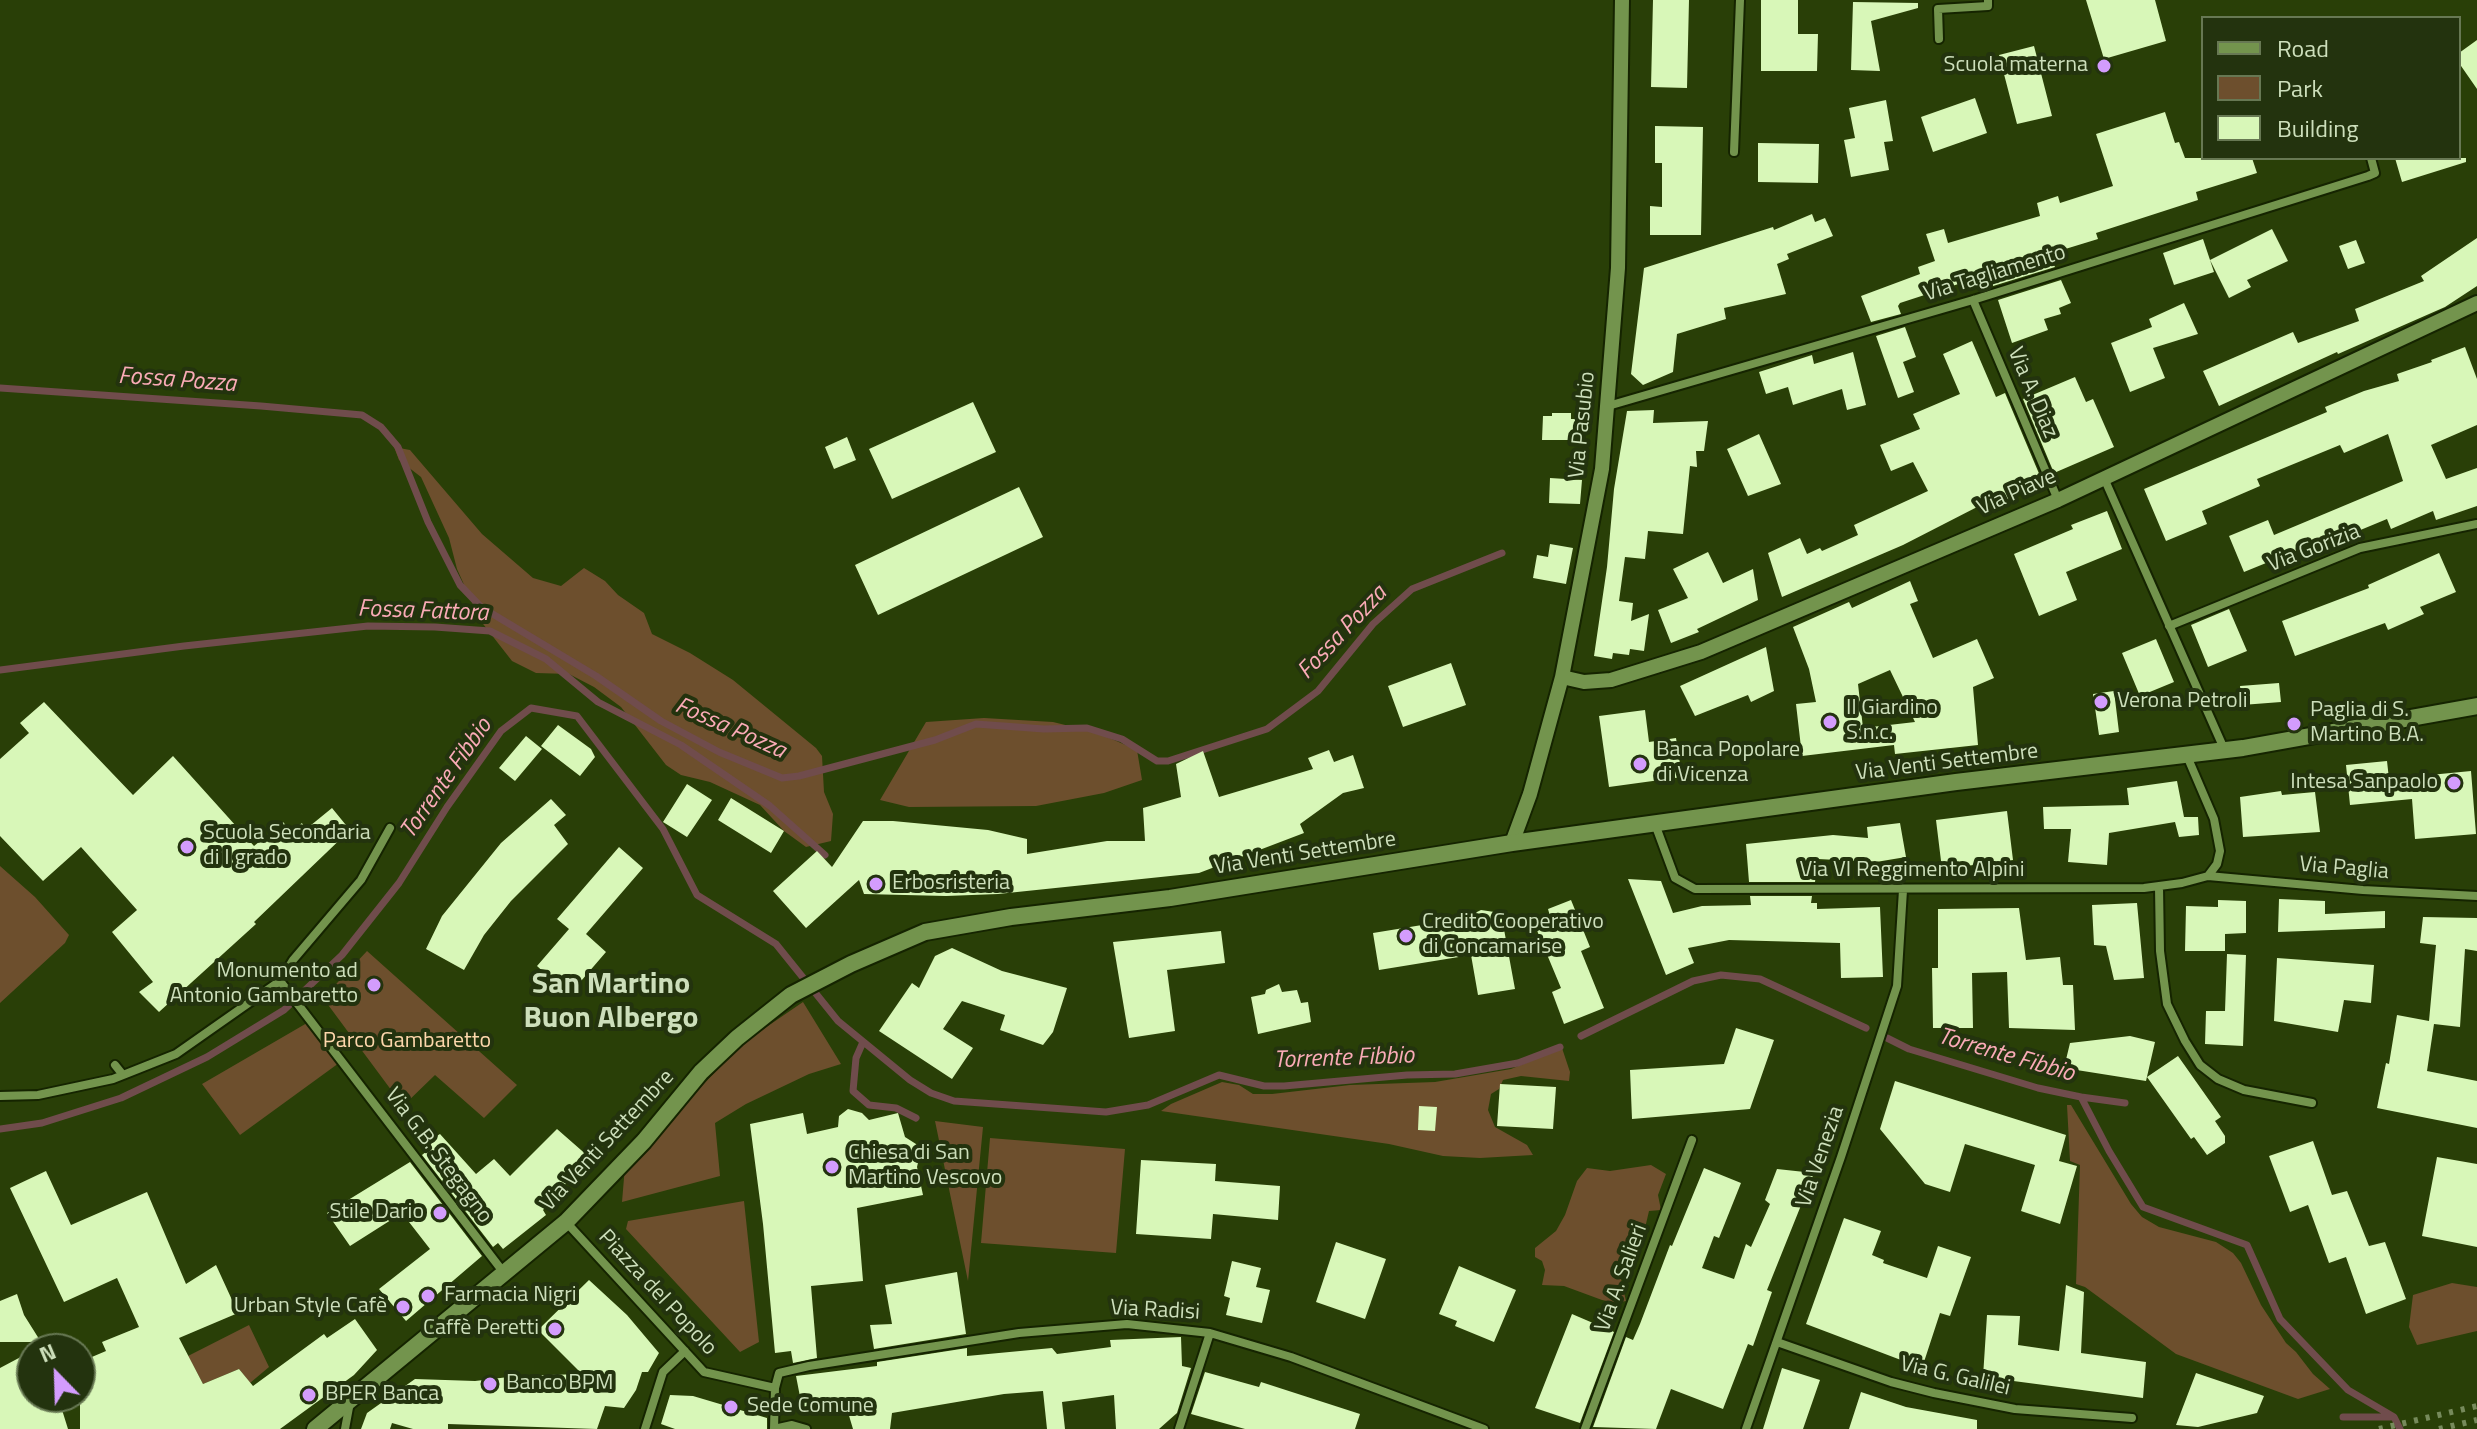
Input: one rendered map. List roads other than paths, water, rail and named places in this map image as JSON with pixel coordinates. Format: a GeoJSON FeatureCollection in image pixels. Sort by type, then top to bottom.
{"type":"FeatureCollection","features":[{"type":"Feature","properties":{"kind":"main road","name":"Via Venti Settembre"},"geometry":{"type":"LineString","coordinates":[[315,1429],[566,1222],[644,1141],[701,1072],[737,1038],[791,995],[851,964],[925,932],[1011,917],[1170,898],[1512,843],[1956,782],[2225,751],[2477,706]]}},
{"type":"Feature","properties":{"kind":"street","name":"Via Pasubio"},"geometry":{"type":"LineString","coordinates":[[1512,843],[1530,794],[1562,677],[1602,469],[1618,268],[1622,0]]}},
{"type":"Feature","properties":{"kind":"street"},"geometry":{"type":"LineString","coordinates":[[1734,152],[1740,0]]}},
{"type":"Feature","properties":{"kind":"street"},"geometry":{"type":"LineString","coordinates":[[1939,39],[1938,9],[1988,6],[1988,0]]}},
{"type":"Feature","properties":{"kind":"street","name":"Via Tagliamento"},"geometry":{"type":"LineString","coordinates":[[1608,406],[1973,300],[2368,176],[2375,173],[2372,160]]}},
{"type":"Feature","properties":{"kind":"street","name":"Via A. Diaz"},"geometry":{"type":"LineString","coordinates":[[1973,300],[2058,500]]}},
{"type":"Feature","properties":{"kind":"street","name":"Via Piave"},"geometry":{"type":"LineString","coordinates":[[1562,677],[1584,682],[1611,680],[1701,652],[2058,500],[2477,305]]}},
{"type":"Feature","properties":{"kind":"street"},"geometry":{"type":"LineString","coordinates":[[2104,478],[2225,751]]}},
{"type":"Feature","properties":{"kind":"street","name":"Via Gorizia"},"geometry":{"type":"LineString","coordinates":[[2169,626],[2360,548],[2477,524]]}},
{"type":"Feature","properties":{"kind":"street"},"geometry":{"type":"LineString","coordinates":[[2187,756],[2214,819],[2220,851],[2217,864],[2208,876]]}},
{"type":"Feature","properties":{"kind":"street","name":"Via VI Reggimento Alpini"},"geometry":{"type":"LineString","coordinates":[[1655,824],[1675,878],[1695,889],[2159,887],[2208,876]]}},
{"type":"Feature","properties":{"kind":"street"},"geometry":{"type":"LineString","coordinates":[[0,1096],[38,1095],[123,1075],[176,1054],[280,981],[293,960],[361,880],[390,828]]}},
{"type":"Feature","properties":{"kind":"street","name":"Via Paglia"},"geometry":{"type":"LineString","coordinates":[[2208,876],[2363,890],[2477,896]]}},
{"type":"Feature","properties":{"kind":"street"},"geometry":{"type":"LineString","coordinates":[[2159,887],[2160,951],[2167,1004],[2200,1065],[2218,1079],[2244,1090],[2312,1103]]}},
{"type":"Feature","properties":{"kind":"street","name":"Via Venezia"},"geometry":{"type":"LineString","coordinates":[[1746,1429],[1897,986],[1903,890]]}},
{"type":"Feature","properties":{"kind":"street","name":"Via G.B. Stegagno"},"geometry":{"type":"LineString","coordinates":[[280,981],[504,1273]]}},
{"type":"Feature","properties":{"kind":"street"},"geometry":{"type":"LineString","coordinates":[[115,1065],[123,1075]]}},
{"type":"Feature","properties":{"kind":"street","name":"Via A. Salieri"},"geometry":{"type":"LineString","coordinates":[[1585,1429],[1692,1140]]}},
{"type":"Feature","properties":{"kind":"street","name":"Piazza del Popolo"},"geometry":{"type":"LineString","coordinates":[[566,1222],[704,1372],[775,1388]]}},
{"type":"Feature","properties":{"kind":"street","name":"Via Radisi"},"geometry":{"type":"LineString","coordinates":[[775,1388],[779,1373],[809,1366],[1019,1333],[1127,1324],[1210,1333],[1291,1357],[1484,1429]]}},
{"type":"Feature","properties":{"kind":"street"},"geometry":{"type":"LineString","coordinates":[[1179,1429],[1210,1333]]}},
{"type":"Feature","properties":{"kind":"street","name":"Via G. Galilei"},"geometry":{"type":"LineString","coordinates":[[1777,1342],[1891,1382],[1934,1393],[2015,1409],[2132,1418]]}},
{"type":"Feature","properties":{"kind":"street"},"geometry":{"type":"LineString","coordinates":[[645,1429],[663,1372],[685,1351]]}},
{"type":"Feature","properties":{"kind":"street"},"geometry":{"type":"LineString","coordinates":[[775,1388],[774,1429],[792,1425],[806,1429]]}},
{"type":"Feature","properties":{"kind":"street"},"geometry":{"type":"LineString","coordinates":[[345,1429],[350,1400]]}},
{"type":"Feature","properties":{"kind":"waterway","name":"Fossa Pozza"},"geometry":{"type":"LineString","coordinates":[[0,388],[362,415],[381,427],[398,447],[428,522],[460,585],[481,607],[596,676],[661,721],[719,752],[782,778],[935,740],[976,724],[1044,729],[1087,728],[1122,739],[1157,761],[1168,761],[1267,729],[1318,691],[1373,624],[1412,589],[1502,553]]}},
{"type":"Feature","properties":{"kind":"waterway","name":"Fossa Fattora"},"geometry":{"type":"LineString","coordinates":[[0,670],[368,626],[490,631],[546,659],[598,702],[681,745],[770,806],[825,855]]}},
{"type":"Feature","properties":{"kind":"waterway","name":"Torrente Fibbio"},"geometry":{"type":"LineString","coordinates":[[0,1129],[42,1123],[121,1098],[207,1057],[284,1010],[342,955],[399,883],[447,807],[501,731],[531,708],[577,716],[663,829],[697,895],[776,944],[838,1021],[910,1080],[931,1093],[954,1101],[1106,1112],[1148,1105],[1219,1075],[1264,1086],[1284,1086],[1455,1074],[1518,1063],[1560,1047]]}},
{"type":"Feature","properties":{"kind":"waterway","name":"Torrente Fibbio"},"geometry":{"type":"LineString","coordinates":[[1581,1036],[1693,981],[1721,975],[1760,979],[1866,1028]]}},
{"type":"Feature","properties":{"kind":"waterway","name":"Torrente Fibbio"},"geometry":{"type":"LineString","coordinates":[[1887,1038],[1909,1049],[2038,1088],[2081,1097],[2143,1207],[2247,1245],[2280,1319],[2348,1390],[2394,1417],[2400,1429]]}},
{"type":"Feature","properties":{"kind":"waterway","name":"Torrente Fibbio"},"geometry":{"type":"LineString","coordinates":[[863,1042],[856,1058],[853,1091],[869,1105],[896,1108],[916,1118]]}},
{"type":"Feature","properties":{"kind":"waterway"},"geometry":{"type":"LineString","coordinates":[[2081,1097],[2125,1103]]}},
{"type":"Feature","properties":{"kind":"waterway","name":"Torrente Fibbio"},"geometry":{"type":"LineString","coordinates":[[2343,1417],[2393,1417]]}},
{"type":"Feature","properties":{"kind":"railway"},"geometry":{"type":"LineString","coordinates":[[2379,1429],[2477,1406]]}},
{"type":"Feature","properties":{"kind":"railway"},"geometry":{"type":"LineString","coordinates":[[2439,1429],[2477,1420]]}},
{"type":"Feature","properties":{"kind":"place","name":"Scuola materna"},"geometry":{"type":"Point","coordinates":[2104,66]}},
{"type":"Feature","properties":{"kind":"place","name":"Verona Petroli"},"geometry":{"type":"Point","coordinates":[2101,702]}},
{"type":"Feature","properties":{"kind":"place","name":"Il Giardino S.n.c."},"geometry":{"type":"Point","coordinates":[1830,722]}},
{"type":"Feature","properties":{"kind":"place","name":"Paglia di S. Martino B.A."},"geometry":{"type":"Point","coordinates":[2294,724]}},
{"type":"Feature","properties":{"kind":"place","name":"Banca Popolare di Vicenza"},"geometry":{"type":"Point","coordinates":[1640,764]}},
{"type":"Feature","properties":{"kind":"place","name":"Intesa Sanpaolo"},"geometry":{"type":"Point","coordinates":[2454,783]}},
{"type":"Feature","properties":{"kind":"place","name":"Scuola Secondaria di I grado"},"geometry":{"type":"Point","coordinates":[187,847]}},
{"type":"Feature","properties":{"kind":"place","name":"Erbosristeria"},"geometry":{"type":"Point","coordinates":[876,884]}},
{"type":"Feature","properties":{"kind":"place","name":"Credito Cooperativo di Concamarise"},"geometry":{"type":"Point","coordinates":[1406,936]}},
{"type":"Feature","properties":{"kind":"place","name":"Monumento ad Antonio Gambaretto"},"geometry":{"type":"Point","coordinates":[374,985]}},
{"type":"Feature","properties":{"kind":"place","name":"Chiesa di San Martino Vescovo"},"geometry":{"type":"Point","coordinates":[832,1167]}},
{"type":"Feature","properties":{"kind":"place","name":"Stile Dario"},"geometry":{"type":"Point","coordinates":[440,1213]}},
{"type":"Feature","properties":{"kind":"place","name":"Farmacia Nigri"},"geometry":{"type":"Point","coordinates":[428,1296]}},
{"type":"Feature","properties":{"kind":"place","name":"Urban Style Cafè"},"geometry":{"type":"Point","coordinates":[403,1307]}},
{"type":"Feature","properties":{"kind":"place","name":"Caffè Peretti"},"geometry":{"type":"Point","coordinates":[555,1329]}},
{"type":"Feature","properties":{"kind":"place","name":"Banco BPM"},"geometry":{"type":"Point","coordinates":[490,1384]}},
{"type":"Feature","properties":{"kind":"place","name":"BPER Banca"},"geometry":{"type":"Point","coordinates":[309,1395]}},
{"type":"Feature","properties":{"kind":"place","name":"Sede Comune"},"geometry":{"type":"Point","coordinates":[731,1407]}},
{"type":"Feature","properties":{"kind":"district","name":"San Martino Buon Albergo"},"geometry":{"type":"Point","coordinates":[611,1003]}},
{"type":"Feature","properties":{"kind":"park label","name":"Parco Gambaretto"},"geometry":{"type":"Point","coordinates":[407,1042]}}]}
